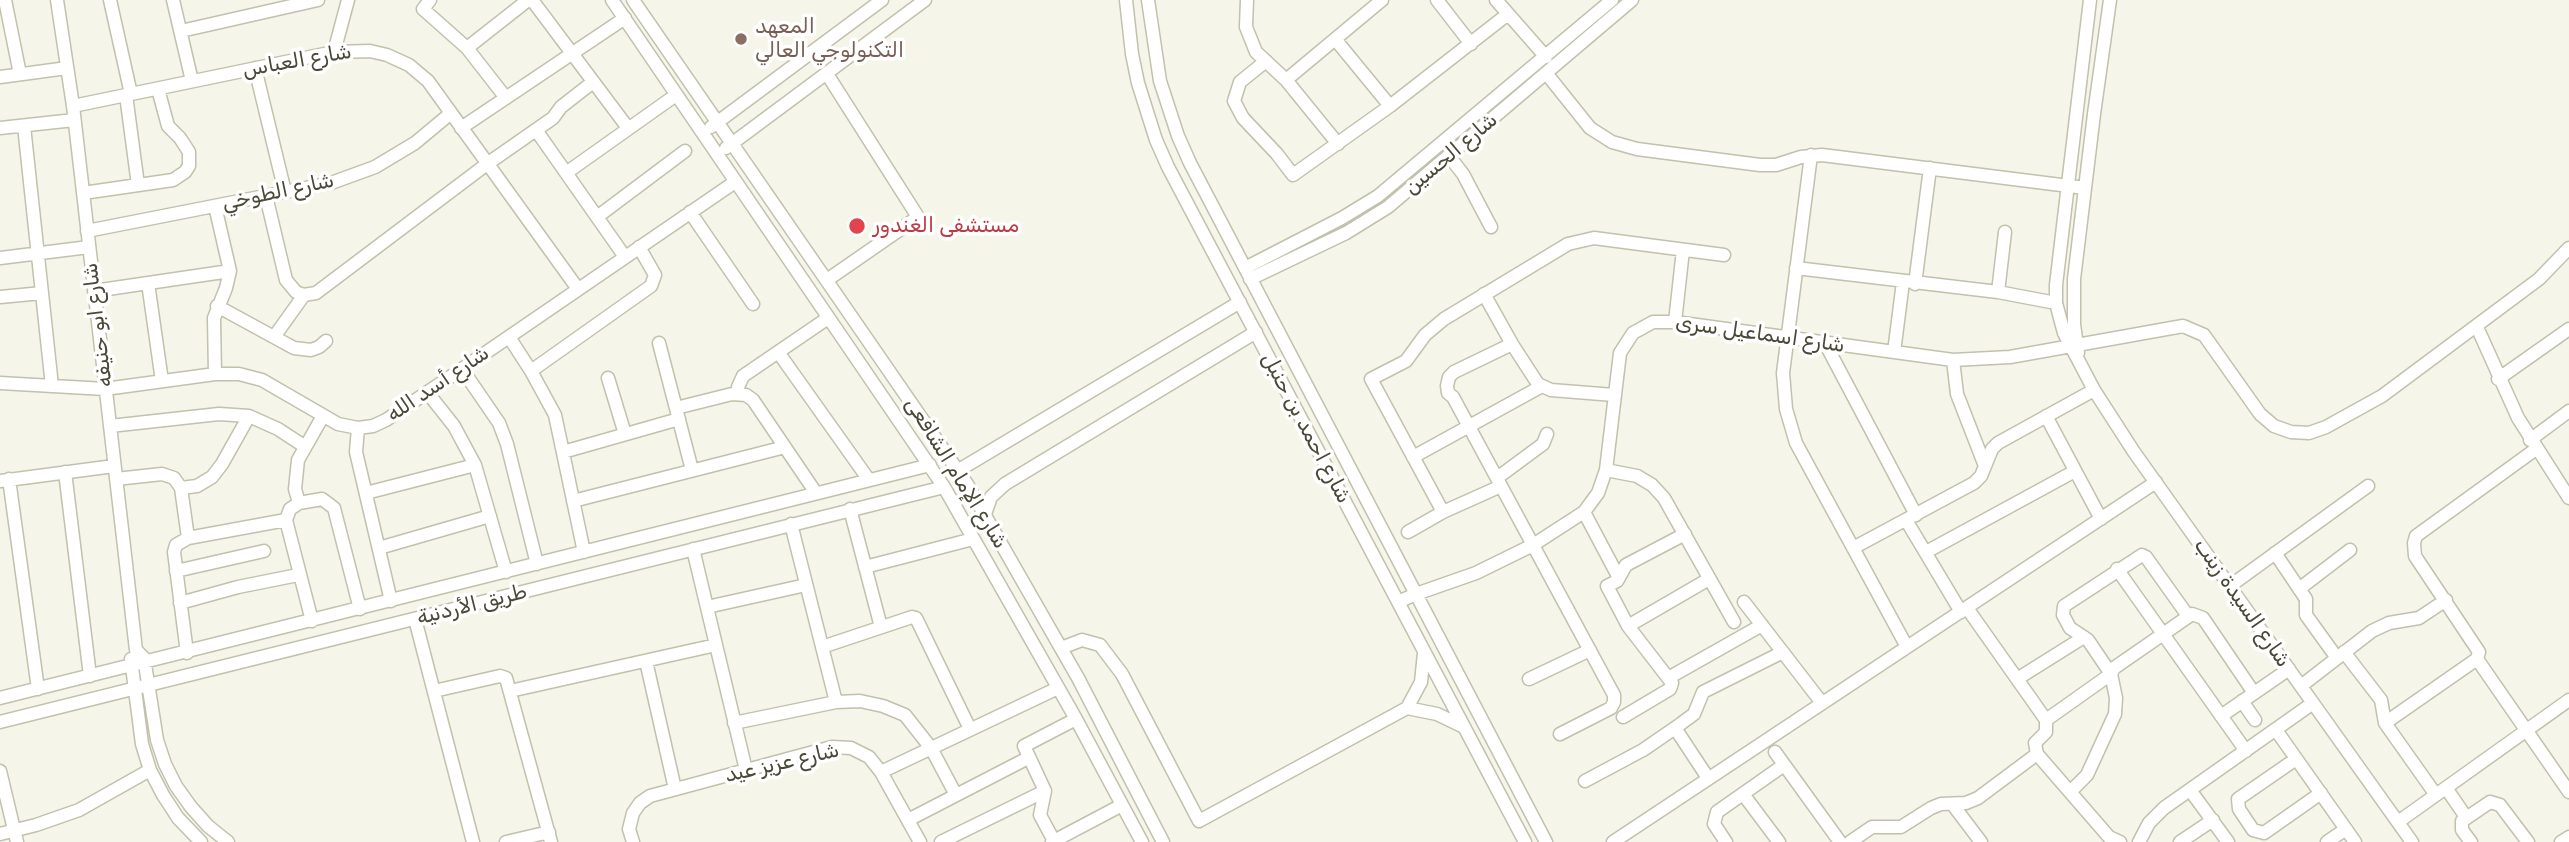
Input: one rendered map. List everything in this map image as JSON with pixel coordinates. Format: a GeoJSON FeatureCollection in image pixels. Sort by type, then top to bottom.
{"type":"FeatureCollection","features":[{"type":"Feature","properties":{"kind":"street"},"geometry":{"type":"LineString","coordinates":[[5,0],[20,74]]}},
{"type":"Feature","properties":{"kind":"street","name":"شارع ابو حنيفه"},"geometry":{"type":"LineString","coordinates":[[57,0],[73,106],[136,650],[145,663],[157,740],[176,786],[208,826],[228,842]]}},
{"type":"Feature","properties":{"kind":"street"},"geometry":{"type":"LineString","coordinates":[[110,0],[128,95],[138,185]]}},
{"type":"Feature","properties":{"kind":"street"},"geometry":{"type":"LineString","coordinates":[[173,0],[192,81]]}},
{"type":"Feature","properties":{"kind":"street"},"geometry":{"type":"LineString","coordinates":[[181,31],[318,0]]}},
{"type":"Feature","properties":{"kind":"street"},"geometry":{"type":"LineString","coordinates":[[334,52],[348,0]]}},
{"type":"Feature","properties":{"kind":"street"},"geometry":{"type":"LineString","coordinates":[[430,0],[424,9],[467,48],[506,98]]}},
{"type":"Feature","properties":{"kind":"street"},"geometry":{"type":"LineString","coordinates":[[467,48],[530,0],[628,128]]}},
{"type":"Feature","properties":{"kind":"street","name":"شارع الإمام الشافعى"},"geometry":{"type":"LineString","coordinates":[[612,0],[944,487],[1076,719],[1131,821],[1137,840]]}},
{"type":"Feature","properties":{"kind":"street","name":"شارع الإمام الشافعى"},"geometry":{"type":"LineString","coordinates":[[633,0],[959,470],[1061,648],[1163,842]]}},
{"type":"Feature","properties":{"kind":"street"},"geometry":{"type":"LineString","coordinates":[[702,133],[882,0]]}},
{"type":"Feature","properties":{"kind":"street"},"geometry":{"type":"LineString","coordinates":[[717,154],[925,0]]}},
{"type":"Feature","properties":{"kind":"street","name":"شارع احمد بن حنبل"},"geometry":{"type":"LineString","coordinates":[[1126,0],[1132,54],[1146,112],[1168,167],[1525,842]]}},
{"type":"Feature","properties":{"kind":"street","name":"شارع احمد بن حنبل"},"geometry":{"type":"LineString","coordinates":[[1148,0],[1154,52],[1168,106],[1190,163],[1546,842]]}},
{"type":"Feature","properties":{"kind":"street"},"geometry":{"type":"LineString","coordinates":[[1247,0],[1247,27],[1256,52],[1286,80],[1338,144]]}},
{"type":"Feature","properties":{"kind":"street"},"geometry":{"type":"LineString","coordinates":[[1286,80],[1382,0]]}},
{"type":"Feature","properties":{"kind":"street"},"geometry":{"type":"LineString","coordinates":[[1437,0],[1471,44]]}},
{"type":"Feature","properties":{"kind":"street"},"geometry":{"type":"LineString","coordinates":[[1496,0],[1546,57]]}},
{"type":"Feature","properties":{"kind":"street","name":"شارع الحسين"},"geometry":{"type":"LineString","coordinates":[[1248,273],[1390,187],[1612,0]]}},
{"type":"Feature","properties":{"kind":"street","name":"شارع الحسين"},"geometry":{"type":"LineString","coordinates":[[1248,273],[1346,233],[1400,197],[1632,0]]}},
{"type":"Feature","properties":{"kind":"street","name":"شارع السيدة زينب"},"geometry":{"type":"LineString","coordinates":[[2090,0],[2056,285],[2056,303],[2064,333],[2094,390],[2156,482],[2412,842]]}},
{"type":"Feature","properties":{"kind":"street","name":"شارع السيدة زينب"},"geometry":{"type":"LineString","coordinates":[[2073,346],[2074,279],[2110,0]]}},
{"type":"Feature","properties":{"kind":"street"},"geometry":{"type":"LineString","coordinates":[[1266,61],[1240,82],[1234,101],[1243,118],[1293,175],[1390,106],[1508,14]]}},
{"type":"Feature","properties":{"kind":"street"},"geometry":{"type":"LineString","coordinates":[[461,128],[625,18]]}},
{"type":"Feature","properties":{"kind":"street"},"geometry":{"type":"LineString","coordinates":[[1335,39],[1390,106]]}},
{"type":"Feature","properties":{"kind":"street","name":"شارع العباس"},"geometry":{"type":"LineString","coordinates":[[73,106],[334,52],[370,51],[387,55],[409,65],[428,81],[578,289]]}},
{"type":"Feature","properties":{"kind":"street"},"geometry":{"type":"LineString","coordinates":[[0,77],[67,68]]}},
{"type":"Feature","properties":{"kind":"street"},"geometry":{"type":"LineString","coordinates":[[256,68],[285,192]]}},
{"type":"Feature","properties":{"kind":"street"},"geometry":{"type":"LineString","coordinates":[[1546,73],[1590,128],[1612,142],[1637,149],[1760,165],[1776,165],[1811,155],[2085,188]]}},
{"type":"Feature","properties":{"kind":"street"},"geometry":{"type":"LineString","coordinates":[[827,74],[918,217],[827,280]]}},
{"type":"Feature","properties":{"kind":"street"},"geometry":{"type":"LineString","coordinates":[[266,196],[286,280],[296,292],[304,295],[316,293],[487,164],[553,118],[561,107],[593,82]]}},
{"type":"Feature","properties":{"kind":"street"},"geometry":{"type":"LineString","coordinates":[[83,193],[173,180],[180,177],[189,166],[189,152],[168,126],[158,89]]}},
{"type":"Feature","properties":{"kind":"street"},"geometry":{"type":"LineString","coordinates":[[566,173],[676,95]]}},
{"type":"Feature","properties":{"kind":"street"},"geometry":{"type":"LineString","coordinates":[[1146,112],[1168,106]]}},
{"type":"Feature","properties":{"kind":"street","name":"شارع الطوخي"},"geometry":{"type":"LineString","coordinates":[[87,231],[331,183],[375,167],[415,143],[451,114]]}},
{"type":"Feature","properties":{"kind":"street"},"geometry":{"type":"LineString","coordinates":[[0,128],[74,120]]}},
{"type":"Feature","properties":{"kind":"street"},"geometry":{"type":"LineString","coordinates":[[24,126],[52,386]]}},
{"type":"Feature","properties":{"kind":"street"},"geometry":{"type":"LineString","coordinates":[[536,130],[625,257]]}},
{"type":"Feature","properties":{"kind":"street"},"geometry":{"type":"LineString","coordinates":[[597,217],[685,151]]}},
{"type":"Feature","properties":{"kind":"street"},"geometry":{"type":"LineString","coordinates":[[1811,155],[1787,337],[1784,385],[1786,409],[1796,443],[1906,648]]}},
{"type":"Feature","properties":{"kind":"street"},"geometry":{"type":"LineString","coordinates":[[1449,156],[1463,174],[1490,227]]}},
{"type":"Feature","properties":{"kind":"street"},"geometry":{"type":"LineString","coordinates":[[1894,352],[1930,168]]}},
{"type":"Feature","properties":{"kind":"street","name":"شارع أسد الله"},"geometry":{"type":"LineString","coordinates":[[358,428],[373,426],[386,420],[735,182]]}},
{"type":"Feature","properties":{"kind":"street"},"geometry":{"type":"LineString","coordinates":[[1390,187],[1400,197]]}},
{"type":"Feature","properties":{"kind":"street"},"geometry":{"type":"LineString","coordinates":[[215,206],[230,271],[226,288],[217,306],[213,331],[215,374]]}},
{"type":"Feature","properties":{"kind":"street"},"geometry":{"type":"LineString","coordinates":[[690,212],[753,304]]}},
{"type":"Feature","properties":{"kind":"street"},"geometry":{"type":"LineString","coordinates":[[1998,292],[2005,232]]}},
{"type":"Feature","properties":{"kind":"street"},"geometry":{"type":"LineString","coordinates":[[1443,512],[1371,379],[1406,361],[1434,326],[1568,243],[1594,238],[1724,256]]}},
{"type":"Feature","properties":{"kind":"street"},"geometry":{"type":"LineString","coordinates":[[0,258],[89,247]]}},
{"type":"Feature","properties":{"kind":"street"},"geometry":{"type":"LineString","coordinates":[[531,371],[651,286],[655,279],[653,271],[639,247]]}},
{"type":"Feature","properties":{"kind":"street"},"geometry":{"type":"LineString","coordinates":[[2569,248],[2539,279],[2477,327],[2498,379],[2533,444],[2569,498]]}},
{"type":"Feature","properties":{"kind":"street"},"geometry":{"type":"LineString","coordinates":[[1675,322],[1683,250]]}},
{"type":"Feature","properties":{"kind":"street"},"geometry":{"type":"LineString","coordinates":[[1796,268],[1998,292],[2056,303]]}},
{"type":"Feature","properties":{"kind":"street"},"geometry":{"type":"LineString","coordinates":[[94,291],[230,271]]}},
{"type":"Feature","properties":{"kind":"street"},"geometry":{"type":"LineString","coordinates":[[148,283],[162,381]]}},
{"type":"Feature","properties":{"kind":"street"},"geometry":{"type":"LineString","coordinates":[[0,297],[42,293]]}},
{"type":"Feature","properties":{"kind":"street"},"geometry":{"type":"LineString","coordinates":[[1484,294],[1512,344],[1542,386],[1551,390],[1614,396]]}},
{"type":"Feature","properties":{"kind":"street"},"geometry":{"type":"LineString","coordinates":[[274,337],[304,295]]}},
{"type":"Feature","properties":{"kind":"street"},"geometry":{"type":"LineString","coordinates":[[959,470],[1240,302]]}},
{"type":"Feature","properties":{"kind":"street"},"geometry":{"type":"LineString","coordinates":[[217,306],[302,351],[319,348],[326,341]]}},
{"type":"Feature","properties":{"kind":"street"},"geometry":{"type":"LineString","coordinates":[[739,394],[738,387],[743,376],[828,318]]}},
{"type":"Feature","properties":{"kind":"street","name":"شارع اسماعيل سرى"},"geometry":{"type":"LineString","coordinates":[[1398,602],[1476,573],[1533,545],[1584,512],[1598,493],[1606,470],[1620,353],[1626,342],[1647,324],[1675,322],[1953,360],[2010,357],[2172,327],[2194,329],[2212,344],[2260,414],[2274,426],[2291,432],[2309,433],[2326,427],[2382,396],[2477,327]]}},
{"type":"Feature","properties":{"kind":"street"},"geometry":{"type":"LineString","coordinates":[[2498,379],[2569,329]]}},
{"type":"Feature","properties":{"kind":"street"},"geometry":{"type":"LineString","coordinates":[[985,514],[990,497],[1004,484],[1256,332]]}},
{"type":"Feature","properties":{"kind":"street"},"geometry":{"type":"LineString","coordinates":[[509,337],[555,415],[584,552]]}},
{"type":"Feature","properties":{"kind":"street"},"geometry":{"type":"LineString","coordinates":[[659,342],[692,470]]}},
{"type":"Feature","properties":{"kind":"street"},"geometry":{"type":"LineString","coordinates":[[1825,343],[1926,552],[1964,610],[2046,720],[2046,732],[2035,743],[2037,754],[2109,837],[2120,842]]}},
{"type":"Feature","properties":{"kind":"street"},"geometry":{"type":"LineString","coordinates":[[1512,344],[1454,372],[1449,377],[1448,393],[1614,695],[1614,702],[1608,710],[1560,734]]}},
{"type":"Feature","properties":{"kind":"street"},"geometry":{"type":"LineString","coordinates":[[778,352],[869,480]]}},
{"type":"Feature","properties":{"kind":"street"},"geometry":{"type":"LineString","coordinates":[[1953,360],[1956,394],[1986,467]]}},
{"type":"Feature","properties":{"kind":"street"},"geometry":{"type":"LineString","coordinates":[[462,369],[499,423],[507,444],[537,564]]}},
{"type":"Feature","properties":{"kind":"street"},"geometry":{"type":"LineString","coordinates":[[0,383],[105,389],[215,374],[239,374],[262,380],[338,424],[358,428],[356,452],[391,601]]}},
{"type":"Feature","properties":{"kind":"street"},"geometry":{"type":"LineString","coordinates":[[608,378],[625,434]]}},
{"type":"Feature","properties":{"kind":"street"},"geometry":{"type":"LineString","coordinates":[[1413,457],[1542,386]]}},
{"type":"Feature","properties":{"kind":"street"},"geometry":{"type":"LineString","coordinates":[[1853,548],[1974,483],[1998,443],[2094,390]]}},
{"type":"Feature","properties":{"kind":"street"},"geometry":{"type":"LineString","coordinates":[[427,392],[454,426],[475,465],[506,572]]}},
{"type":"Feature","properties":{"kind":"street"},"geometry":{"type":"LineString","coordinates":[[563,452],[625,434],[739,394],[753,400],[817,493]]}},
{"type":"Feature","properties":{"kind":"street"},"geometry":{"type":"LineString","coordinates":[[2385,723],[2477,659],[2479,649],[2415,556],[2416,536],[2533,444],[2569,411]]}},
{"type":"Feature","properties":{"kind":"street"},"geometry":{"type":"LineString","coordinates":[[110,426],[219,414],[249,416],[278,429],[304,446]]}},
{"type":"Feature","properties":{"kind":"street"},"geometry":{"type":"LineString","coordinates":[[181,488],[197,486],[212,477],[249,416]]}},
{"type":"Feature","properties":{"kind":"street"},"geometry":{"type":"LineString","coordinates":[[299,503],[295,474],[304,446],[323,416]]}},
{"type":"Feature","properties":{"kind":"street"},"geometry":{"type":"LineString","coordinates":[[2046,416],[2101,519]]}},
{"type":"Feature","properties":{"kind":"street"},"geometry":{"type":"LineString","coordinates":[[1408,532],[1499,482],[1543,444],[1547,434]]}},
{"type":"Feature","properties":{"kind":"street"},"geometry":{"type":"LineString","coordinates":[[573,501],[785,447]]}},
{"type":"Feature","properties":{"kind":"street"},"geometry":{"type":"LineString","coordinates":[[366,493],[475,465]]}},
{"type":"Feature","properties":{"kind":"street","name":"طريق الأردنية"},"geometry":{"type":"LineString","coordinates":[[0,698],[930,465]]}},
{"type":"Feature","properties":{"kind":"street"},"geometry":{"type":"LineString","coordinates":[[1606,470],[1637,476],[1652,485],[1664,498],[1734,622]]}},
{"type":"Feature","properties":{"kind":"street"},"geometry":{"type":"LineString","coordinates":[[1926,552],[2075,471]]}},
{"type":"Feature","properties":{"kind":"street"},"geometry":{"type":"LineString","coordinates":[[38,689],[5,480],[65,472],[162,474],[174,478],[181,488],[188,538]]}},
{"type":"Feature","properties":{"kind":"street"},"geometry":{"type":"LineString","coordinates":[[65,472],[90,676]]}},
{"type":"Feature","properties":{"kind":"street"},"geometry":{"type":"LineString","coordinates":[[1613,842],[2156,482]]}},
{"type":"Feature","properties":{"kind":"street"},"geometry":{"type":"LineString","coordinates":[[2230,586],[2368,486]]}},
{"type":"Feature","properties":{"kind":"street","name":"طريق الأردنية"},"geometry":{"type":"LineString","coordinates":[[0,722],[944,487]]}},
{"type":"Feature","properties":{"kind":"street"},"geometry":{"type":"LineString","coordinates":[[312,621],[286,520],[290,509],[299,503],[322,499],[334,508],[359,609]]}},
{"type":"Feature","properties":{"kind":"street"},"geometry":{"type":"LineString","coordinates":[[850,509],[881,627]]}},
{"type":"Feature","properties":{"kind":"street"},"geometry":{"type":"LineString","coordinates":[[1584,512],[1619,578]]}},
{"type":"Feature","properties":{"kind":"street"},"geometry":{"type":"LineString","coordinates":[[379,548],[490,516]]}},
{"type":"Feature","properties":{"kind":"street"},"geometry":{"type":"LineString","coordinates":[[187,653],[174,552],[176,545],[188,538],[286,520]]}},
{"type":"Feature","properties":{"kind":"street"},"geometry":{"type":"LineString","coordinates":[[791,524],[836,702]]}},
{"type":"Feature","properties":{"kind":"street"},"geometry":{"type":"LineString","coordinates":[[1623,717],[1670,689],[1672,683],[1628,626],[1607,586],[1619,578],[1626,565],[1685,534]]}},
{"type":"Feature","properties":{"kind":"street"},"geometry":{"type":"LineString","coordinates":[[865,567],[973,539]]}},
{"type":"Feature","properties":{"kind":"street"},"geometry":{"type":"LineString","coordinates":[[693,549],[746,770]]}},
{"type":"Feature","properties":{"kind":"street"},"geometry":{"type":"LineString","coordinates":[[2299,589],[2350,550]]}},
{"type":"Feature","properties":{"kind":"street"},"geometry":{"type":"LineString","coordinates":[[176,571],[264,551]]}},
{"type":"Feature","properties":{"kind":"street"},"geometry":{"type":"LineString","coordinates":[[2275,553],[2306,601],[2306,615],[2381,701],[2385,723],[2466,817]]}},
{"type":"Feature","properties":{"kind":"street"},"geometry":{"type":"LineString","coordinates":[[2070,792],[2087,775],[2115,715],[2116,698],[2111,674],[2084,637],[2070,628],[2063,615],[2064,606],[2138,556],[2145,556],[2188,616]]}},
{"type":"Feature","properties":{"kind":"street"},"geometry":{"type":"LineString","coordinates":[[2117,569],[2246,751]]}},
{"type":"Feature","properties":{"kind":"street"},"geometry":{"type":"LineString","coordinates":[[180,603],[238,587],[299,575]]}},
{"type":"Feature","properties":{"kind":"street"},"geometry":{"type":"LineString","coordinates":[[1628,626],[1709,579]]}},
{"type":"Feature","properties":{"kind":"street"},"geometry":{"type":"LineString","coordinates":[[707,607],[806,584]]}},
{"type":"Feature","properties":{"kind":"street"},"geometry":{"type":"LineString","coordinates":[[2301,686],[2380,626],[2419,618],[2446,600]]}},
{"type":"Feature","properties":{"kind":"street"},"geometry":{"type":"LineString","coordinates":[[1744,602],[1822,703]]}},
{"type":"Feature","properties":{"kind":"street"},"geometry":{"type":"LineString","coordinates":[[2046,720],[2111,674],[2114,668],[2188,616],[2196,614],[2203,618],[2254,693]]}},
{"type":"Feature","properties":{"kind":"street"},"geometry":{"type":"LineString","coordinates":[[822,647],[912,617],[916,618],[970,729]]}},
{"type":"Feature","properties":{"kind":"street"},"geometry":{"type":"LineString","coordinates":[[415,619],[473,842]]}},
{"type":"Feature","properties":{"kind":"street"},"geometry":{"type":"LineString","coordinates":[[1670,677],[1762,625]]}},
{"type":"Feature","properties":{"kind":"street"},"geometry":{"type":"LineString","coordinates":[[2017,678],[2084,637]]}},
{"type":"Feature","properties":{"kind":"street"},"geometry":{"type":"LineString","coordinates":[[1061,648],[1082,640],[1100,645],[1122,674],[1199,821],[1406,708],[1421,682],[1424,653]]}},
{"type":"Feature","properties":{"kind":"street"},"geometry":{"type":"LineString","coordinates":[[510,691],[716,645]]}},
{"type":"Feature","properties":{"kind":"street","name":"شارع ابو حنيفه"},"geometry":{"type":"LineString","coordinates":[[136,650],[130,661],[142,744],[150,770],[178,818],[201,842]]}},
{"type":"Feature","properties":{"kind":"street"},"geometry":{"type":"LineString","coordinates":[[1529,679],[1590,650]]}},
{"type":"Feature","properties":{"kind":"street"},"geometry":{"type":"LineString","coordinates":[[1585,781],[1643,750],[1694,714],[1703,692],[1783,652]]}},
{"type":"Feature","properties":{"kind":"street"},"geometry":{"type":"LineString","coordinates":[[2477,659],[2569,792]]}},
{"type":"Feature","properties":{"kind":"street"},"geometry":{"type":"LineString","coordinates":[[646,661],[675,789]]}},
{"type":"Feature","properties":{"kind":"street"},"geometry":{"type":"LineString","coordinates":[[2221,716],[2289,669]]}},
{"type":"Feature","properties":{"kind":"street"},"geometry":{"type":"LineString","coordinates":[[434,691],[499,676],[506,678],[550,837],[506,842]]}},
{"type":"Feature","properties":{"kind":"street"},"geometry":{"type":"LineString","coordinates":[[881,772],[1058,688]]}},
{"type":"Feature","properties":{"kind":"street"},"geometry":{"type":"LineString","coordinates":[[2398,822],[2569,700]]}},
{"type":"Feature","properties":{"kind":"street"},"geometry":{"type":"LineString","coordinates":[[2242,701],[2255,720]]}},
{"type":"Feature","properties":{"kind":"street"},"geometry":{"type":"LineString","coordinates":[[734,723],[836,702],[872,704],[905,715],[931,748],[956,795]]}},
{"type":"Feature","properties":{"kind":"street"},"geometry":{"type":"LineString","coordinates":[[2137,842],[2164,808],[2313,703]]}},
{"type":"Feature","properties":{"kind":"street"},"geometry":{"type":"LineString","coordinates":[[1406,708],[1437,713],[1464,728]]}},
{"type":"Feature","properties":{"kind":"street"},"geometry":{"type":"LineString","coordinates":[[1076,719],[1026,744],[1024,749],[1045,792],[1040,815],[1053,842],[1122,805]]}},
{"type":"Feature","properties":{"kind":"street"},"geometry":{"type":"LineString","coordinates":[[1675,728],[1708,778]]}},
{"type":"Feature","properties":{"kind":"street"},"geometry":{"type":"LineString","coordinates":[[2276,730],[2356,842]]}},
{"type":"Feature","properties":{"kind":"street","name":"شارع عزيز عيد"},"geometry":{"type":"LineString","coordinates":[[633,842],[629,829],[633,813],[640,803],[650,796],[832,747],[851,748],[869,757],[881,772],[920,842]]}},
{"type":"Feature","properties":{"kind":"street"},"geometry":{"type":"LineString","coordinates":[[1775,752],[1840,842]]}},
{"type":"Feature","properties":{"kind":"street"},"geometry":{"type":"LineString","coordinates":[[1850,842],[1872,827],[1901,827],[1941,804],[1953,805],[1978,798],[2037,754]]}},
{"type":"Feature","properties":{"kind":"street"},"geometry":{"type":"LineString","coordinates":[[908,820],[1028,758]]}},
{"type":"Feature","properties":{"kind":"street"},"geometry":{"type":"LineString","coordinates":[[2297,759],[2238,799],[2239,808],[2253,830],[2264,833],[2320,793]]}},
{"type":"Feature","properties":{"kind":"street"},"geometry":{"type":"LineString","coordinates":[[1726,842],[1714,824],[1715,815],[1784,765]]}},
{"type":"Feature","properties":{"kind":"street"},"geometry":{"type":"LineString","coordinates":[[0,834],[16,836],[79,810],[150,770]]}},
{"type":"Feature","properties":{"kind":"street"},"geometry":{"type":"LineString","coordinates":[[0,771],[16,836]]}},
{"type":"Feature","properties":{"kind":"street"},"geometry":{"type":"LineString","coordinates":[[2190,790],[2228,842]]}},
{"type":"Feature","properties":{"kind":"street"},"geometry":{"type":"LineString","coordinates":[[941,842],[1045,792]]}},
{"type":"Feature","properties":{"kind":"street"},"geometry":{"type":"LineString","coordinates":[[1743,794],[1779,842]]}},
{"type":"Feature","properties":{"kind":"street"},"geometry":{"type":"LineString","coordinates":[[2471,842],[2461,827],[2462,821],[2486,803],[2497,803],[2528,842]]}},
{"type":"Feature","properties":{"kind":"street"},"geometry":{"type":"LineString","coordinates":[[1953,805],[1981,842]]}},
{"type":"Feature","properties":{"kind":"street"},"geometry":{"type":"LineString","coordinates":[[1131,821],[1147,812]]}},
{"type":"Feature","properties":{"kind":"street"},"geometry":{"type":"LineString","coordinates":[[2182,841],[2213,820]]}},
{"type":"Feature","properties":{"kind":"street"},"geometry":{"type":"LineString","coordinates":[[1890,827],[1900,842]]}},
{"type":"Feature","properties":{"kind":"street"},"geometry":{"type":"LineString","coordinates":[[967,829],[974,842]]}},
{"type":"Feature","properties":{"kind":"street"},"geometry":{"type":"LineString","coordinates":[[2327,842],[2346,829]]}},
{"type":"Feature","properties":{"kind":"street"},"geometry":{"type":"LineString","coordinates":[[2561,842],[2569,836]]}},
{"type":"Feature","properties":{"kind":"place","name":"المعهد التكنولوجي العالي"},"geometry":{"type":"Point","coordinates":[741,39]}},
{"type":"Feature","properties":{"kind":"place","name":"مستشفى الغندور"},"geometry":{"type":"Point","coordinates":[857,226]}}]}
